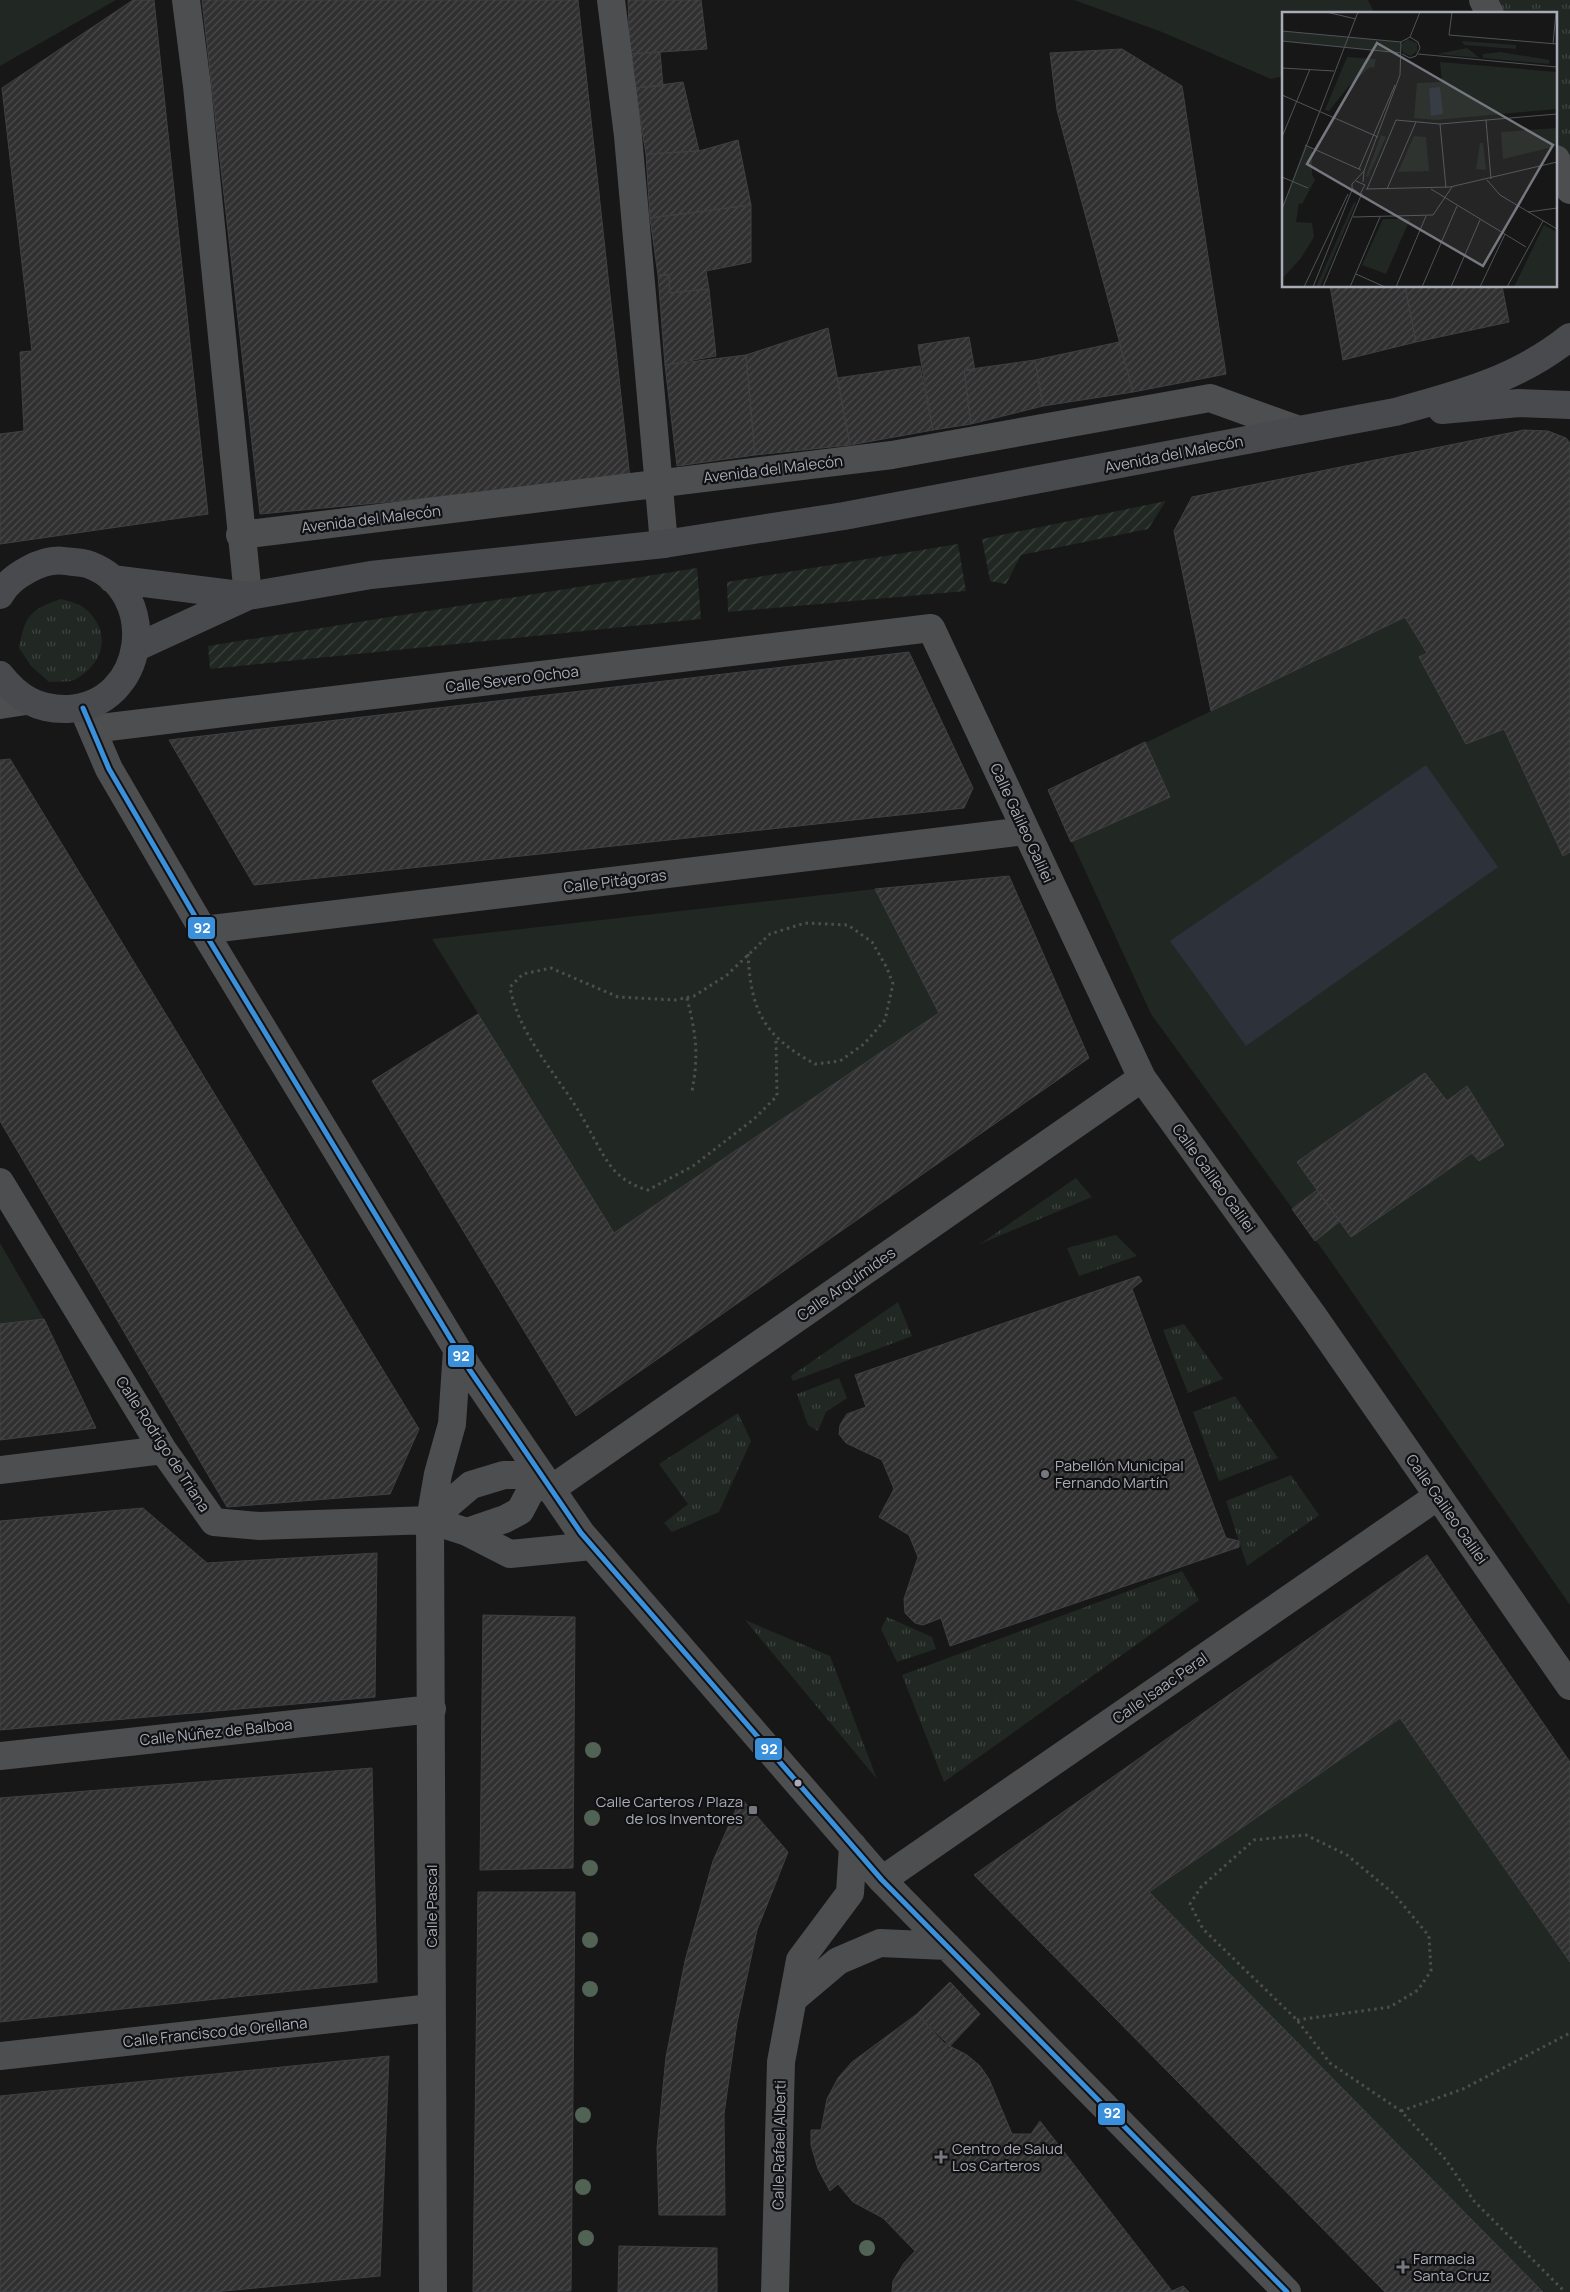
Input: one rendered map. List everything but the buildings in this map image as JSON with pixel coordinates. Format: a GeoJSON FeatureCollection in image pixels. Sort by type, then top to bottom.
{"type":"FeatureCollection","features":[{"type":"Feature","properties":{"kind":"main road"},"geometry":{"type":"LineString","coordinates":[[1395,412],[1448,398],[1510,376],[1570,337]]}},
{"type":"Feature","properties":{"kind":"main road"},"geometry":{"type":"LineString","coordinates":[[1395,412],[1466,409],[1519,403],[1570,405]]}},
{"type":"Feature","properties":{"kind":"main road","name":"Avenida del Malecón"},"geometry":{"type":"LineString","coordinates":[[248,596],[370,575],[664,544],[844,516],[1395,412]]}},
{"type":"Feature","properties":{"kind":"main road"},"geometry":{"type":"LineString","coordinates":[[1,677],[10,688],[26,701],[50,710],[87,718],[121,682],[134,660],[137,627],[130,602],[112,579],[90,565],[57,560],[5,584]]}},
{"type":"Feature","properties":{"kind":"main road"},"geometry":{"type":"LineString","coordinates":[[112,579],[248,596]]}},
{"type":"Feature","properties":{"kind":"main road"},"geometry":{"type":"LineString","coordinates":[[135,648],[248,596]]}},
{"type":"Feature","properties":{"kind":"street"},"geometry":{"type":"LineString","coordinates":[[186,0],[198,96],[240,535],[248,596]]}},
{"type":"Feature","properties":{"kind":"street"},"geometry":{"type":"LineString","coordinates":[[611,0],[628,136],[664,544]]}},
{"type":"Feature","properties":{"kind":"street"},"geometry":{"type":"LineString","coordinates":[[1483,0],[1489,12]]}},
{"type":"Feature","properties":{"kind":"street"},"geometry":{"type":"LineString","coordinates":[[1558,163],[1570,190]]}},
{"type":"Feature","properties":{"kind":"street","name":"Avenida del Malecón"},"geometry":{"type":"LineString","coordinates":[[240,535],[892,455],[1210,398],[1299,430]]}},
{"type":"Feature","properties":{"kind":"street","name":"Calle Severo Ochoa"},"geometry":{"type":"LineString","coordinates":[[87,718],[931,628]]}},
{"type":"Feature","properties":{"kind":"street","name":"Calle Galileo Galilei"},"geometry":{"type":"LineString","coordinates":[[931,628],[1142,1078],[1314,1317],[1570,1686]]}},
{"type":"Feature","properties":{"kind":"street"},"geometry":{"type":"LineString","coordinates":[[0,705],[26,701]]}},
{"type":"Feature","properties":{"kind":"street"},"geometry":{"type":"LineString","coordinates":[[87,718],[109,769],[203,930],[458,1350],[544,1483],[592,1546],[890,1889],[1286,2292]]}},
{"type":"Feature","properties":{"kind":"street","name":"Calle Pitágoras"},"geometry":{"type":"LineString","coordinates":[[203,930],[1026,831]]}},
{"type":"Feature","properties":{"kind":"street","name":"Calle Arquímides"},"geometry":{"type":"LineString","coordinates":[[544,1483],[1142,1078]]}},
{"type":"Feature","properties":{"kind":"street","name":"Calle Rodrigo de Triana"},"geometry":{"type":"LineString","coordinates":[[0,1182],[163,1450],[214,1522],[259,1526],[430,1520],[467,1532],[510,1554],[592,1546]]}},
{"type":"Feature","properties":{"kind":"street","name":"Calle Pascal"},"geometry":{"type":"LineString","coordinates":[[433,2292],[430,1520],[438,1474],[452,1424],[458,1350]]}},
{"type":"Feature","properties":{"kind":"street"},"geometry":{"type":"LineString","coordinates":[[0,1470],[163,1450]]}},
{"type":"Feature","properties":{"kind":"street"},"geometry":{"type":"LineString","coordinates":[[430,1520],[471,1485],[504,1475],[544,1483]]}},
{"type":"Feature","properties":{"kind":"street"},"geometry":{"type":"LineString","coordinates":[[467,1532],[504,1519],[520,1511],[544,1483]]}},
{"type":"Feature","properties":{"kind":"street","name":"Calle Isaac Peral"},"geometry":{"type":"LineString","coordinates":[[890,1889],[1438,1496]]}},
{"type":"Feature","properties":{"kind":"street","name":"Calle Núñez de Balboa"},"geometry":{"type":"LineString","coordinates":[[0,1756],[432,1708]]}},
{"type":"Feature","properties":{"kind":"street"},"geometry":{"type":"LineString","coordinates":[[853,1846],[850,1893],[890,1889]]}},
{"type":"Feature","properties":{"kind":"street"},"geometry":{"type":"LineString","coordinates":[[880,1944],[894,1924],[890,1889]]}},
{"type":"Feature","properties":{"kind":"street","name":"Calle Rafael Alberti"},"geometry":{"type":"LineString","coordinates":[[775,2292],[781,2062],[800,1960],[850,1893]]}},
{"type":"Feature","properties":{"kind":"street"},"geometry":{"type":"LineString","coordinates":[[793,1999],[838,1961],[880,1944],[947,1946]]}},
{"type":"Feature","properties":{"kind":"street","name":"Calle Francisco de Orellana"},"geometry":{"type":"LineString","coordinates":[[0,2056],[431,2008]]}},
{"type":"Feature","properties":{"kind":"path"},"geometry":{"type":"LineString","coordinates":[[748,954],[750,983],[763,1020],[776,1038],[816,1064],[840,1061],[864,1044],[885,1020],[893,984],[888,968],[872,942],[848,925],[805,923],[770,934],[748,954],[727,975],[694,996],[687,998],[675,1000],[618,997],[551,968],[523,974],[510,987],[513,1004],[540,1054],[566,1089],[613,1168],[634,1186],[648,1190],[693,1166],[754,1118],[777,1096],[776,1038]]}},
{"type":"Feature","properties":{"kind":"path"},"geometry":{"type":"LineString","coordinates":[[687,998],[696,1035],[696,1071],[692,1091]]}},
{"type":"Feature","properties":{"kind":"path"},"geometry":{"type":"LineString","coordinates":[[1297,2020],[1390,2007],[1418,1990],[1431,1971],[1429,1936],[1394,1894],[1347,1855],[1306,1835],[1254,1840],[1201,1886],[1190,1904],[1203,1929],[1297,2020],[1330,2063],[1401,2111],[1446,2160],[1474,2201],[1565,2292]]}},
{"type":"Feature","properties":{"kind":"path"},"geometry":{"type":"LineString","coordinates":[[1401,2111],[1463,2089],[1570,2033]]}},
{"type":"Feature","properties":{"kind":"green space"},"geometry":{"type":"Polygon","coordinates":[[[0,0],[116,0],[0,66],[0,0]]]}},
{"type":"Feature","properties":{"kind":"green space"},"geometry":{"type":"Polygon","coordinates":[[[1074,0],[1368,0],[1374,12],[1282,12],[1282,76],[1271,79],[1162,32],[1074,0]]]}},
{"type":"Feature","properties":{"kind":"green space"},"geometry":{"type":"Polygon","coordinates":[[[1483,0],[1570,0],[1570,190],[1558,163],[1558,12],[1489,12],[1483,0]]]}},
{"type":"Feature","properties":{"kind":"green space"},"geometry":{"type":"Polygon","coordinates":[[[1166,501],[1148,529],[1021,555],[1006,584],[990,581],[982,539],[1166,501]]]}},
{"type":"Feature","properties":{"kind":"green space"},"geometry":{"type":"Polygon","coordinates":[[[958,544],[966,591],[728,612],[727,582],[958,544]]]}},
{"type":"Feature","properties":{"kind":"green space"},"geometry":{"type":"Polygon","coordinates":[[[697,568],[701,619],[210,669],[208,646],[697,568]]]}},
{"type":"Feature","properties":{"kind":"green space"},"geometry":{"type":"Polygon","coordinates":[[[61,599],[83,607],[92,615],[98,625],[102,644],[94,664],[86,672],[73,680],[49,682],[31,666],[19,648],[26,621],[30,616],[42,607],[61,599]]]}},
{"type":"Feature","properties":{"kind":"green space"},"geometry":{"type":"Polygon","coordinates":[[[1405,617],[1427,653],[1420,657],[1504,729],[1563,856],[1570,852],[1570,1605],[1327,1256],[1151,1014],[1048,790],[1405,617]]]}},
{"type":"Feature","properties":{"kind":"green space"},"geometry":{"type":"Polygon","coordinates":[[[875,889],[939,1013],[614,1233],[432,939],[875,889]]]}},
{"type":"Feature","properties":{"kind":"green space"},"geometry":{"type":"Polygon","coordinates":[[[1076,1178],[1092,1197],[980,1244],[1076,1178]]]}},
{"type":"Feature","properties":{"kind":"green space"},"geometry":{"type":"Polygon","coordinates":[[[1116,1235],[1137,1256],[1079,1276],[1067,1248],[1116,1235]]]}},
{"type":"Feature","properties":{"kind":"green space"},"geometry":{"type":"Polygon","coordinates":[[[0,1243],[44,1319],[0,1324],[0,1243]]]}},
{"type":"Feature","properties":{"kind":"green space"},"geometry":{"type":"Polygon","coordinates":[[[898,1302],[912,1336],[793,1381],[791,1376],[898,1302]]]}},
{"type":"Feature","properties":{"kind":"green space"},"geometry":{"type":"Polygon","coordinates":[[[1184,1324],[1223,1379],[1188,1393],[1163,1330],[1184,1324]]]}},
{"type":"Feature","properties":{"kind":"green space"},"geometry":{"type":"Polygon","coordinates":[[[839,1378],[847,1398],[826,1412],[818,1431],[808,1425],[797,1394],[839,1378]]]}},
{"type":"Feature","properties":{"kind":"green space"},"geometry":{"type":"Polygon","coordinates":[[[1235,1396],[1278,1458],[1219,1481],[1193,1412],[1235,1396]]]}},
{"type":"Feature","properties":{"kind":"green space"},"geometry":{"type":"Polygon","coordinates":[[[738,1413],[751,1441],[719,1512],[672,1532],[664,1523],[688,1504],[659,1464],[738,1413]]]}},
{"type":"Feature","properties":{"kind":"green space"},"geometry":{"type":"Polygon","coordinates":[[[1291,1475],[1319,1515],[1247,1566],[1226,1501],[1291,1475]]]}},
{"type":"Feature","properties":{"kind":"green space"},"geometry":{"type":"Polygon","coordinates":[[[1182,1571],[1199,1600],[944,1782],[902,1675],[1182,1571]]]}},
{"type":"Feature","properties":{"kind":"green space"},"geometry":{"type":"Polygon","coordinates":[[[887,1617],[932,1637],[936,1649],[897,1662],[881,1629],[887,1617]]]}},
{"type":"Feature","properties":{"kind":"green space"},"geometry":{"type":"Polygon","coordinates":[[[745,1620],[830,1656],[877,1779],[745,1620]]]}},
{"type":"Feature","properties":{"kind":"green space"},"geometry":{"type":"Polygon","coordinates":[[[1400,1718],[1570,1962],[1570,2292],[1543,2292],[1149,1892],[1400,1718]]]}},
{"type":"Feature","properties":{"kind":"shaded area"},"geometry":{"type":"Polygon","coordinates":[[[1426,765],[1498,867],[1246,1046],[1170,941],[1426,765]]]}},
{"type":"Feature","properties":{"kind":"transit line","name":"92"},"geometry":{"type":"LineString","coordinates":[[83,708],[109,769],[203,930],[469,1369],[581,1533],[882,1880],[1287,2292]]}},
{"type":"Feature","properties":{"kind":"place","name":"Pabellón Municipal Fernando Martín"},"geometry":{"type":"Point","coordinates":[1045,1474]}},
{"type":"Feature","properties":{"kind":"place","name":"Calle Carteros / Plaza de los Inventores"},"geometry":{"type":"Point","coordinates":[753,1810]}},
{"type":"Feature","properties":{"kind":"place","name":"Centro de Salud Los Carteros"},"geometry":{"type":"Point","coordinates":[941,2157]}},
{"type":"Feature","properties":{"kind":"place","name":"Farmacia Santa Cruz"},"geometry":{"type":"Point","coordinates":[1403,2267]}}]}
